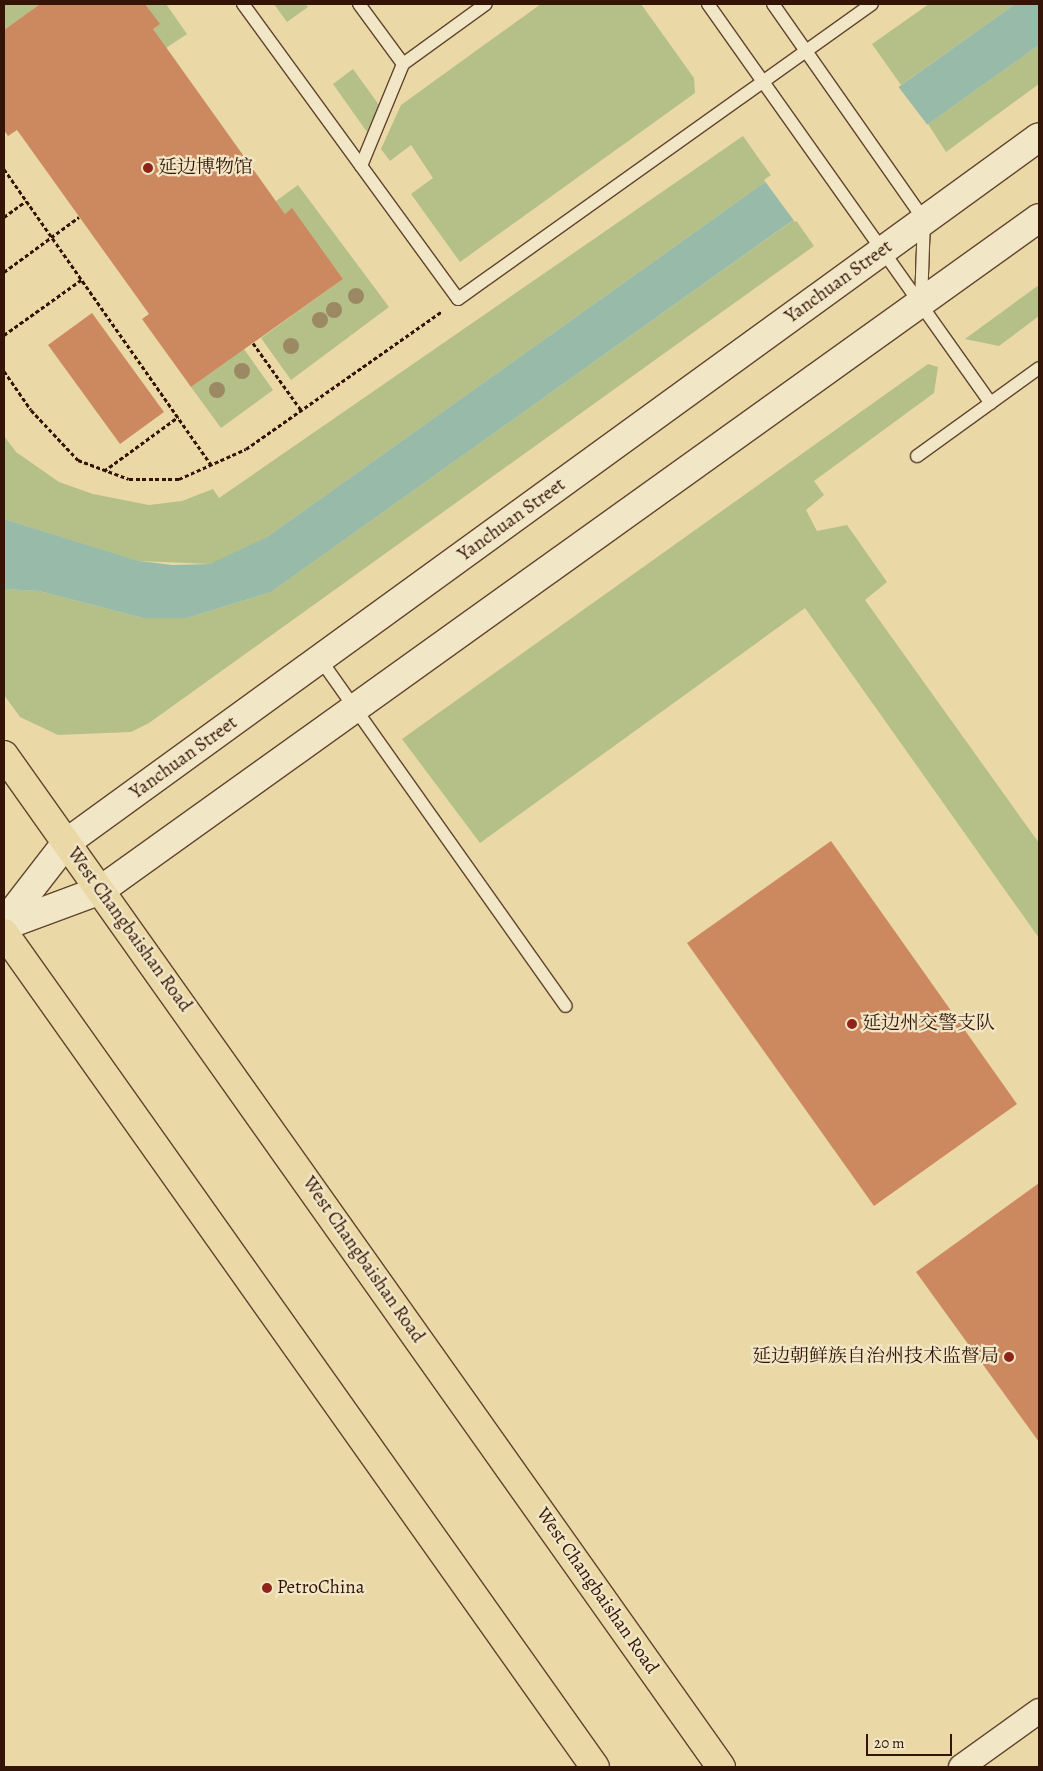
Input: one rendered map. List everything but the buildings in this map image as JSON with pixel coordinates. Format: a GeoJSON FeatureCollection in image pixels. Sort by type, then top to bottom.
{"type":"FeatureCollection","features":[{"type":"Feature","properties":{"kind":"main road","name":"Yanchuan Street"},"geometry":{"type":"LineString","coordinates":[[4,925],[66,843],[1039,137]]}},
{"type":"Feature","properties":{"kind":"main road","name":"Yanchuan Street"},"geometry":{"type":"LineString","coordinates":[[4,925],[101,890],[1039,218]]}},
{"type":"Feature","properties":{"kind":"main road","name":"West Changbaishan Road"},"geometry":{"type":"LineString","coordinates":[[4,754],[721,1767]]}},
{"type":"Feature","properties":{"kind":"main road"},"geometry":{"type":"LineString","coordinates":[[4,933],[595,1767]]}},
{"type":"Feature","properties":{"kind":"street"},"geometry":{"type":"LineString","coordinates":[[961,1767],[1039,1711]]}},
{"type":"Feature","properties":{"kind":"lane"},"geometry":{"type":"LineString","coordinates":[[243,4],[458,299],[872,4]]}},
{"type":"Feature","properties":{"kind":"lane"},"geometry":{"type":"LineString","coordinates":[[361,4],[403,64]]}},
{"type":"Feature","properties":{"kind":"lane"},"geometry":{"type":"LineString","coordinates":[[361,166],[403,64],[486,4]]}},
{"type":"Feature","properties":{"kind":"lane"},"geometry":{"type":"LineString","coordinates":[[708,4],[991,403]]}},
{"type":"Feature","properties":{"kind":"lane"},"geometry":{"type":"LineString","coordinates":[[774,4],[924,220],[921,303]]}},
{"type":"Feature","properties":{"kind":"lane"},"geometry":{"type":"LineString","coordinates":[[917,456],[1039,368]]}},
{"type":"Feature","properties":{"kind":"lane"},"geometry":{"type":"LineString","coordinates":[[320,659],[566,1006]]}},
{"type":"Feature","properties":{"kind":"path"},"geometry":{"type":"LineString","coordinates":[[4,169],[212,466]]}},
{"type":"Feature","properties":{"kind":"path"},"geometry":{"type":"LineString","coordinates":[[4,217],[26,201]]}},
{"type":"Feature","properties":{"kind":"path"},"geometry":{"type":"LineString","coordinates":[[4,272],[79,217]]}},
{"type":"Feature","properties":{"kind":"path"},"geometry":{"type":"LineString","coordinates":[[4,335],[81,280]]}},
{"type":"Feature","properties":{"kind":"path"},"geometry":{"type":"LineString","coordinates":[[4,371],[56,439],[78,460],[103,472],[156,482],[212,466],[301,410],[458,299]]}},
{"type":"Feature","properties":{"kind":"path"},"geometry":{"type":"LineString","coordinates":[[253,343],[301,410]]}},
{"type":"Feature","properties":{"kind":"path"},"geometry":{"type":"LineString","coordinates":[[103,472],[178,417]]}},
{"type":"Feature","properties":{"kind":"green space"},"geometry":{"type":"Polygon","coordinates":[[[4,4],[40,4],[4,30],[4,4]]]}},
{"type":"Feature","properties":{"kind":"green space"},"geometry":{"type":"Polygon","coordinates":[[[145,4],[166,4],[187,34],[166,48],[153,29],[159,24],[145,4]]]}},
{"type":"Feature","properties":{"kind":"green space"},"geometry":{"type":"Polygon","coordinates":[[[274,4],[305,4],[308,7],[287,22],[274,4]]]}},
{"type":"Feature","properties":{"kind":"green space"},"geometry":{"type":"Polygon","coordinates":[[[541,4],[641,4],[694,78],[695,93],[460,262],[411,194],[433,178],[411,145],[390,161],[381,149],[401,105],[541,4]]]}},
{"type":"Feature","properties":{"kind":"green space"},"geometry":{"type":"Polygon","coordinates":[[[929,4],[1015,4],[901,85],[872,44],[929,4]]]}},
{"type":"Feature","properties":{"kind":"green space"},"geometry":{"type":"Polygon","coordinates":[[[1039,45],[1039,84],[946,152],[928,124],[1039,45]]]}},
{"type":"Feature","properties":{"kind":"green space"},"geometry":{"type":"Polygon","coordinates":[[[353,69],[379,105],[367,132],[333,84],[353,69]]]}},
{"type":"Feature","properties":{"kind":"green space"},"geometry":{"type":"Polygon","coordinates":[[[743,136],[772,177],[267,537],[240,552],[210,564],[138,561],[4,519],[4,436],[16,452],[59,482],[93,494],[149,505],[182,501],[213,489],[219,498],[743,136]]]}},
{"type":"Feature","properties":{"kind":"green space"},"geometry":{"type":"Polygon","coordinates":[[[298,185],[389,307],[291,380],[261,338],[343,279],[292,209],[285,214],[276,201],[298,185]]]}},
{"type":"Feature","properties":{"kind":"green space"},"geometry":{"type":"Polygon","coordinates":[[[795,219],[814,246],[149,723],[131,732],[58,735],[20,717],[4,695],[4,589],[39,591],[143,618],[187,618],[271,592],[795,219]]]}},
{"type":"Feature","properties":{"kind":"green space"},"geometry":{"type":"Polygon","coordinates":[[[1039,285],[1039,316],[999,346],[965,339],[1039,285]]]}},
{"type":"Feature","properties":{"kind":"green space"},"geometry":{"type":"Polygon","coordinates":[[[244,349],[273,390],[221,428],[191,387],[244,349]]]}},
{"type":"Feature","properties":{"kind":"green space"},"geometry":{"type":"Polygon","coordinates":[[[928,364],[938,367],[934,393],[814,481],[824,495],[806,510],[817,531],[847,525],[887,582],[865,600],[1039,843],[1039,938],[805,608],[480,843],[402,739],[928,364]]]}},
{"type":"Feature","properties":{"kind":"shaded area"},"geometry":{"type":"Polygon","coordinates":[[[1015,4],[1039,4],[1039,45],[271,592],[187,618],[143,618],[39,591],[4,589],[4,519],[139,561],[173,565],[210,564],[267,537],[1015,4]]]}},
{"type":"Feature","properties":{"kind":"pier"},"geometry":{"type":"Polygon","coordinates":[[[897,85],[929,127],[795,222],[764,180],[897,85]]]}},
{"type":"Feature","properties":{"kind":"place","name":"延边博物馆"},"geometry":{"type":"Point","coordinates":[148,168]}},
{"type":"Feature","properties":{"kind":"place","name":"延边州交警支队"},"geometry":{"type":"Point","coordinates":[852,1024]}},
{"type":"Feature","properties":{"kind":"place","name":"延边朝鲜族自治州技术监督局"},"geometry":{"type":"Point","coordinates":[1009,1357]}},
{"type":"Feature","properties":{"kind":"place","name":"PetroChina"},"geometry":{"type":"Point","coordinates":[267,1588]}}]}
